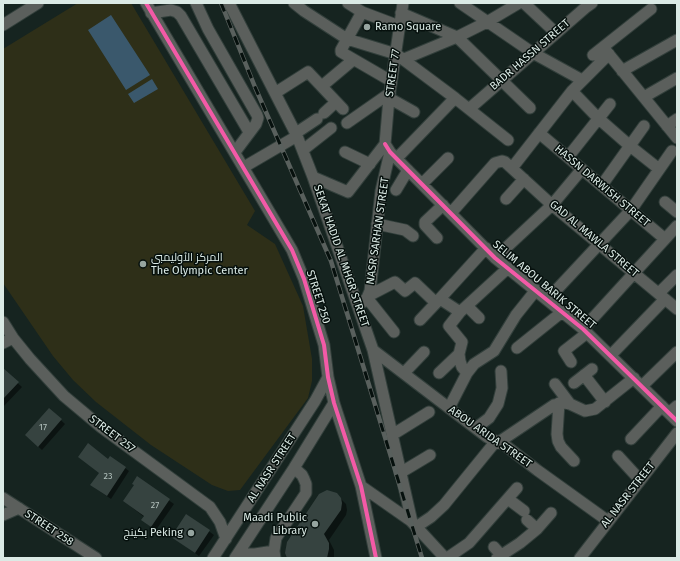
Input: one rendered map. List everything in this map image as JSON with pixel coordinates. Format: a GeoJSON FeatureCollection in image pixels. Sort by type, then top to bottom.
{"type":"FeatureCollection","features":[{"type":"Feature","properties":{"kind":"street"},"geometry":{"type":"LineString","coordinates":[[3,24],[38,3]]}},
{"type":"Feature","properties":{"kind":"street"},"geometry":{"type":"LineString","coordinates":[[196,3],[208,29],[257,115],[257,121],[235,152]]}},
{"type":"Feature","properties":{"kind":"street","name":"SEKAT HADID AL MHGR STREET"},"geometry":{"type":"LineString","coordinates":[[229,3],[296,135],[313,177],[373,350],[400,473],[414,525]]}},
{"type":"Feature","properties":{"kind":"street"},"geometry":{"type":"LineString","coordinates":[[294,3],[347,39],[400,56],[456,98],[508,140]]}},
{"type":"Feature","properties":{"kind":"street"},"geometry":{"type":"LineString","coordinates":[[348,3],[362,12],[399,26]]}},
{"type":"Feature","properties":{"kind":"street"},"geometry":{"type":"LineString","coordinates":[[460,3],[533,53],[582,80]]}},
{"type":"Feature","properties":{"kind":"street"},"geometry":{"type":"LineString","coordinates":[[400,56],[457,37],[488,22],[519,3]]}},
{"type":"Feature","properties":{"kind":"street"},"geometry":{"type":"LineString","coordinates":[[524,3],[556,33]]}},
{"type":"Feature","properties":{"kind":"street","name":"BADR HASSN STREET"},"geometry":{"type":"LineString","coordinates":[[469,109],[556,33],[585,4]]}},
{"type":"Feature","properties":{"kind":"street"},"geometry":{"type":"LineString","coordinates":[[149,8],[171,10],[181,16],[249,132]]}},
{"type":"Feature","properties":{"kind":"street","name":"STREET 250"},"geometry":{"type":"LineString","coordinates":[[149,8],[292,250],[304,279],[324,345],[328,377],[334,403],[361,486],[376,558]]}},
{"type":"Feature","properties":{"kind":"street"},"geometry":{"type":"LineString","coordinates":[[402,8],[457,37],[530,108]]}},
{"type":"Feature","properties":{"kind":"street","name":"STREET 77"},"geometry":{"type":"LineString","coordinates":[[391,152],[390,95],[392,81],[400,56],[399,26],[402,8]]}},
{"type":"Feature","properties":{"kind":"street"},"geometry":{"type":"LineString","coordinates":[[437,238],[425,222],[447,209],[495,163],[502,161],[512,168],[572,91],[606,51],[651,9]]}},
{"type":"Feature","properties":{"kind":"street"},"geometry":{"type":"LineString","coordinates":[[362,12],[341,52],[392,81]]}},
{"type":"Feature","properties":{"kind":"street"},"geometry":{"type":"LineString","coordinates":[[622,71],[677,40]]}},
{"type":"Feature","properties":{"kind":"street"},"geometry":{"type":"LineString","coordinates":[[593,55],[606,51]]}},
{"type":"Feature","properties":{"kind":"street"},"geometry":{"type":"LineString","coordinates":[[606,51],[677,138]]}},
{"type":"Feature","properties":{"kind":"street"},"geometry":{"type":"LineString","coordinates":[[322,86],[353,60]]}},
{"type":"Feature","properties":{"kind":"street"},"geometry":{"type":"LineString","coordinates":[[244,167],[296,135],[320,116],[340,106],[308,72],[275,93]]}},
{"type":"Feature","properties":{"kind":"street"},"geometry":{"type":"LineString","coordinates":[[644,97],[677,78]]}},
{"type":"Feature","properties":{"kind":"street"},"geometry":{"type":"LineString","coordinates":[[572,91],[598,118],[659,169]]}},
{"type":"Feature","properties":{"kind":"street"},"geometry":{"type":"LineString","coordinates":[[347,123],[390,95],[414,112]]}},
{"type":"Feature","properties":{"kind":"street"},"geometry":{"type":"LineString","coordinates":[[313,177],[346,192],[350,191],[370,164],[391,152],[456,98]]}},
{"type":"Feature","properties":{"kind":"street"},"geometry":{"type":"LineString","coordinates":[[568,157],[610,104]]}},
{"type":"Feature","properties":{"kind":"street"},"geometry":{"type":"LineString","coordinates":[[667,126],[677,119]]}},
{"type":"Feature","properties":{"kind":"street"},"geometry":{"type":"LineString","coordinates":[[602,185],[644,126]]}},
{"type":"Feature","properties":{"kind":"street"},"geometry":{"type":"LineString","coordinates":[[303,150],[331,128]]}},
{"type":"Feature","properties":{"kind":"street","name":"HASSN DARWISH STREET"},"geometry":{"type":"LineString","coordinates":[[539,133],[665,239]]}},
{"type":"Feature","properties":{"kind":"street"},"geometry":{"type":"LineString","coordinates":[[547,300],[631,210],[672,151]]}},
{"type":"Feature","properties":{"kind":"street"},"geometry":{"type":"LineString","coordinates":[[345,152],[370,164]]}},
{"type":"Feature","properties":{"kind":"street","name":"SELIM ABOU BARIK STREET"},"geometry":{"type":"LineString","coordinates":[[391,152],[495,258],[585,331],[642,386],[671,411]]}},
{"type":"Feature","properties":{"kind":"street","name":"NASR SARHAN STREET"},"geometry":{"type":"LineString","coordinates":[[357,304],[363,302],[368,297],[381,191],[391,152]]}},
{"type":"Feature","properties":{"kind":"street"},"geometry":{"type":"LineString","coordinates":[[422,184],[448,158]]}},
{"type":"Feature","properties":{"kind":"street","name":"GAD AL MAWLA STREET"},"geometry":{"type":"LineString","coordinates":[[512,168],[552,205],[677,309]]}},
{"type":"Feature","properties":{"kind":"street"},"geometry":{"type":"LineString","coordinates":[[495,258],[552,205],[582,169]]}},
{"type":"Feature","properties":{"kind":"street"},"geometry":{"type":"LineString","coordinates":[[396,190],[408,170]]}},
{"type":"Feature","properties":{"kind":"street"},"geometry":{"type":"LineString","coordinates":[[506,199],[524,179]]}},
{"type":"Feature","properties":{"kind":"street"},"geometry":{"type":"LineString","coordinates":[[665,202],[677,212]]}},
{"type":"Feature","properties":{"kind":"street"},"geometry":{"type":"LineString","coordinates":[[377,224],[405,230],[413,236]]}},
{"type":"Feature","properties":{"kind":"street"},"geometry":{"type":"LineString","coordinates":[[571,362],[564,351],[585,331],[634,273],[677,226]]}},
{"type":"Feature","properties":{"kind":"street"},"geometry":{"type":"LineString","coordinates":[[420,320],[486,248]]}},
{"type":"Feature","properties":{"kind":"street"},"geometry":{"type":"LineString","coordinates":[[467,372],[462,367],[460,361],[459,354],[462,342],[449,326],[464,309],[508,268]]}},
{"type":"Feature","properties":{"kind":"street"},"geometry":{"type":"LineString","coordinates":[[610,356],[662,296],[677,275]]}},
{"type":"Feature","properties":{"kind":"street"},"geometry":{"type":"LineString","coordinates":[[394,332],[368,297],[395,282],[405,291],[415,283],[438,301],[464,309],[479,318]]}},
{"type":"Feature","properties":{"kind":"street"},"geometry":{"type":"LineString","coordinates":[[449,408],[467,372],[474,364],[494,351],[516,315],[536,290]]}},
{"type":"Feature","properties":{"kind":"street"},"geometry":{"type":"LineString","coordinates":[[517,348],[562,312]]}},
{"type":"Feature","properties":{"kind":"street","name":"STREET 257"},"geometry":{"type":"LineString","coordinates":[[3,322],[8,340],[64,396],[101,427],[210,507],[220,522],[226,539]]}},
{"type":"Feature","properties":{"kind":"street","name":"ABOU ARIDA STREET"},"geometry":{"type":"LineString","coordinates":[[373,350],[487,437],[506,446],[608,521]]}},
{"type":"Feature","properties":{"kind":"street"},"geometry":{"type":"LineString","coordinates":[[404,373],[424,352]]}},
{"type":"Feature","properties":{"kind":"street"},"geometry":{"type":"LineString","coordinates":[[642,386],[677,352]]}},
{"type":"Feature","properties":{"kind":"street"},"geometry":{"type":"LineString","coordinates":[[439,373],[459,354]]}},
{"type":"Feature","properties":{"kind":"street"},"geometry":{"type":"LineString","coordinates":[[476,428],[489,418],[498,404],[502,388],[501,371]]}},
{"type":"Feature","properties":{"kind":"street"},"geometry":{"type":"LineString","coordinates":[[574,383],[588,372],[605,402]]}},
{"type":"Feature","properties":{"kind":"street","name":"AL NASR STREET"},"geometry":{"type":"LineString","coordinates":[[213,558],[315,401],[328,377]]}},
{"type":"Feature","properties":{"kind":"street"},"geometry":{"type":"LineString","coordinates":[[414,525],[431,517],[444,505],[497,441],[550,408],[565,403],[585,411],[592,411],[634,378]]}},
{"type":"Feature","properties":{"kind":"street"},"geometry":{"type":"LineString","coordinates":[[555,384],[565,403],[557,428],[558,441],[574,461]]}},
{"type":"Feature","properties":{"kind":"street","name":"AL NASR STREET"},"geometry":{"type":"LineString","coordinates":[[236,556],[294,468],[334,403]]}},
{"type":"Feature","properties":{"kind":"street"},"geometry":{"type":"LineString","coordinates":[[631,439],[671,411]]}},
{"type":"Feature","properties":{"kind":"street"},"geometry":{"type":"LineString","coordinates":[[392,435],[429,412]]}},
{"type":"Feature","properties":{"kind":"street","name":"AL NASR STREET"},"geometry":{"type":"LineString","coordinates":[[580,558],[677,433]]}},
{"type":"Feature","properties":{"kind":"street"},"geometry":{"type":"LineString","coordinates":[[400,473],[430,455]]}},
{"type":"Feature","properties":{"kind":"street"},"geometry":{"type":"LineString","coordinates":[[618,456],[640,480]]}},
{"type":"Feature","properties":{"kind":"street"},"geometry":{"type":"LineString","coordinates":[[236,556],[255,554],[275,555],[276,538],[306,493],[306,484],[304,479],[302,475],[294,468]]}},
{"type":"Feature","properties":{"kind":"street"},"geometry":{"type":"LineString","coordinates":[[361,486],[414,525],[446,558],[458,552],[469,542],[517,488]]}},
{"type":"Feature","properties":{"kind":"street","name":"STREET 258"},"geometry":{"type":"LineString","coordinates":[[3,498],[19,508],[80,554],[96,558]]}},
{"type":"Feature","properties":{"kind":"street"},"geometry":{"type":"LineString","coordinates":[[508,499],[537,529]]}},
{"type":"Feature","properties":{"kind":"street"},"geometry":{"type":"LineString","coordinates":[[3,515],[19,508]]}},
{"type":"Feature","properties":{"kind":"street"},"geometry":{"type":"LineString","coordinates":[[501,554],[520,543],[537,529],[552,513]]}},
{"type":"Feature","properties":{"kind":"green space","name":"المركز الأوليمبى The Olympic Center"},"geometry":{"type":"Polygon","coordinates":[[[78,3],[131,3],[255,211],[247,225],[275,244],[303,306],[312,359],[312,381],[308,398],[240,490],[228,491],[212,485],[151,445],[96,402],[73,380],[53,356],[3,283],[3,49],[78,3]]]}},
{"type":"Feature","properties":{"kind":"water"},"geometry":{"type":"Polygon","coordinates":[[[111,15],[150,75],[126,90],[88,30],[111,15]]]}},
{"type":"Feature","properties":{"kind":"water"},"geometry":{"type":"Polygon","coordinates":[[[152,79],[158,89],[134,103],[128,94],[152,79]]]}},
{"type":"Feature","properties":{"kind":"building"},"geometry":{"type":"Polygon","coordinates":[[[3,368],[19,382],[3,399],[3,368]]]}},
{"type":"Feature","properties":{"kind":"building"},"geometry":{"type":"Polygon","coordinates":[[[49,408],[62,419],[38,447],[25,435],[49,408]]]}},
{"type":"Feature","properties":{"kind":"building"},"geometry":{"type":"Polygon","coordinates":[[[88,443],[108,459],[110,456],[126,467],[107,496],[90,485],[99,473],[78,457],[88,443]]]}},
{"type":"Feature","properties":{"kind":"building"},"geometry":{"type":"Polygon","coordinates":[[[137,476],[170,499],[151,527],[141,520],[144,516],[123,501],[134,485],[132,484],[137,476]]]}},
{"type":"Feature","properties":{"kind":"building","name":"Maadi Public Library"},"geometry":{"type":"Polygon","coordinates":[[[327,490],[337,493],[341,498],[342,503],[341,510],[324,534],[329,543],[327,558],[287,558],[285,553],[287,542],[319,494],[327,490]]]}},
{"type":"Feature","properties":{"kind":"building","name":"بكينج Peking"},"geometry":{"type":"Polygon","coordinates":[[[186,514],[210,530],[195,553],[171,537],[186,514]]]}},
{"type":"Feature","properties":{"kind":"railway"},"geometry":{"type":"LineString","coordinates":[[221,3],[255,87],[331,261],[422,558]]}},
{"type":"Feature","properties":{"kind":"cycle path"},"geometry":{"type":"LineString","coordinates":[[146,3],[292,250],[304,279],[324,345],[328,377],[334,403],[361,486],[376,558]]}},
{"type":"Feature","properties":{"kind":"cycle path"},"geometry":{"type":"LineString","coordinates":[[385,144],[390,152],[495,258],[583,329],[677,421]]}},
{"type":"Feature","properties":{"kind":"place","name":"Ramo Square"},"geometry":{"type":"Point","coordinates":[367,27]}},
{"type":"Feature","properties":{"kind":"place","name":"المركز الأوليمبى The Olympic Center"},"geometry":{"type":"Point","coordinates":[143,264]}},
{"type":"Feature","properties":{"kind":"place","name":"Maadi Public Library"},"geometry":{"type":"Point","coordinates":[315,524]}},
{"type":"Feature","properties":{"kind":"place","name":"بكينج Peking"},"geometry":{"type":"Point","coordinates":[191,533]}}]}
